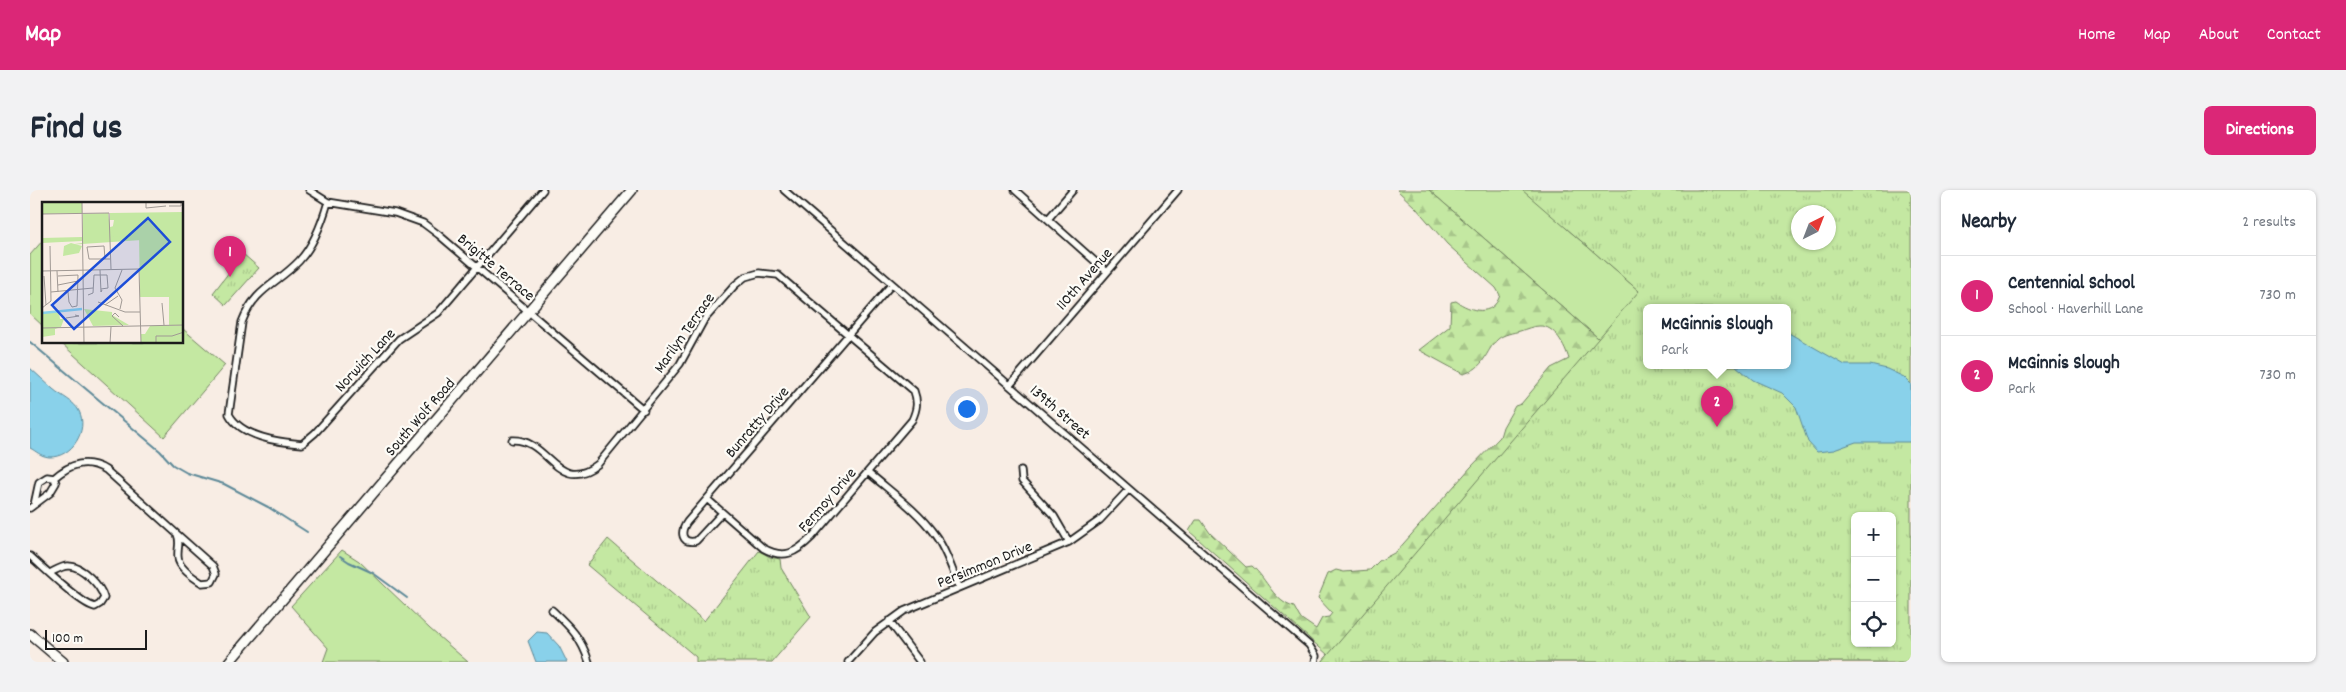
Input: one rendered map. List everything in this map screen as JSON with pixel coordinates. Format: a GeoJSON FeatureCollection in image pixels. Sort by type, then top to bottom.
{"type":"FeatureCollection","features":[{"type":"Feature","properties":{"kind":"main road","name":"South Wolf Road"},"geometry":{"type":"LineString","coordinates":[[229,662],[632,190]]}},
{"type":"Feature","properties":{"kind":"main road"},"geometry":{"type":"LineString","coordinates":[[30,634],[63,662]]}},
{"type":"Feature","properties":{"kind":"street","name":"Brigitte Terrace"},"geometry":{"type":"LineString","coordinates":[[309,190],[328,202],[395,213],[423,223],[644,410]]}},
{"type":"Feature","properties":{"kind":"street","name":"139th Street"},"geometry":{"type":"LineString","coordinates":[[784,190],[1308,645],[1316,659]]}},
{"type":"Feature","properties":{"kind":"street"},"geometry":{"type":"LineString","coordinates":[[1015,190],[1107,272]]}},
{"type":"Feature","properties":{"kind":"street"},"geometry":{"type":"LineString","coordinates":[[1048,219],[1073,190]]}},
{"type":"Feature","properties":{"kind":"street","name":"110th Avenue"},"geometry":{"type":"LineString","coordinates":[[1010,385],[1178,190]]}},
{"type":"Feature","properties":{"kind":"street","name":"Norwich Lane"},"geometry":{"type":"LineString","coordinates":[[328,202],[317,233],[299,261],[257,295],[247,308],[242,322],[229,414],[242,429],[289,443],[302,444],[315,433],[399,339],[438,313],[540,191]]}},
{"type":"Feature","properties":{"kind":"street","name":"Marilyn Terrace"},"geometry":{"type":"LineString","coordinates":[[512,440],[521,439],[530,444],[563,471],[571,474],[580,474],[598,464],[680,364],[704,320],[735,284],[745,277],[766,273],[785,278],[914,391],[918,400],[912,420],[868,472]]}},
{"type":"Feature","properties":{"kind":"street","name":"Bunratty Drive"},"geometry":{"type":"LineString","coordinates":[[722,513],[696,541],[684,540],[681,535],[682,529],[892,284]]}},
{"type":"Feature","properties":{"kind":"street"},"geometry":{"type":"LineString","coordinates":[[32,506],[39,482],[47,476],[54,478],[76,464],[98,465],[113,476],[213,566],[216,574],[212,582],[202,583],[182,566],[177,556],[180,540],[176,534]]}},
{"type":"Feature","properties":{"kind":"street"},"geometry":{"type":"LineString","coordinates":[[1021,470],[1022,481],[1054,516],[1069,542]]}},
{"type":"Feature","properties":{"kind":"street"},"geometry":{"type":"LineString","coordinates":[[868,472],[920,517],[936,536],[947,556],[959,587]]}},
{"type":"Feature","properties":{"kind":"street","name":"Fermoy Drive"},"geometry":{"type":"LineString","coordinates":[[707,499],[763,548],[772,553],[784,555],[802,547],[868,472]]}},
{"type":"Feature","properties":{"kind":"street"},"geometry":{"type":"LineString","coordinates":[[32,506],[53,490],[56,483],[54,478]]}},
{"type":"Feature","properties":{"kind":"street","name":"Persimmon Drive"},"geometry":{"type":"LineString","coordinates":[[848,662],[875,632],[904,611],[1069,542],[1100,520],[1130,489]]}},
{"type":"Feature","properties":{"kind":"street"},"geometry":{"type":"LineString","coordinates":[[30,556],[50,573],[90,606],[97,606],[102,602],[104,598],[101,589],[79,569],[70,566],[50,573]]}},
{"type":"Feature","properties":{"kind":"street"},"geometry":{"type":"LineString","coordinates":[[552,610],[574,631],[583,644],[589,662]]}},
{"type":"Feature","properties":{"kind":"street"},"geometry":{"type":"LineString","coordinates":[[890,620],[920,662]]}},
{"type":"Feature","properties":{"kind":"green space"},"geometry":{"type":"Polygon","coordinates":[[[1397,190],[1429,190],[1598,338],[1634,365],[1851,638],[1851,647],[1896,647],[1911,662],[1322,662],[1328,655],[1189,531],[1196,520],[1201,520],[1210,533],[1246,567],[1252,566],[1281,600],[1294,607],[1300,618],[1316,629],[1322,618],[1329,617],[1332,613],[1318,598],[1328,574],[1336,570],[1344,572],[1370,570],[1379,561],[1396,552],[1500,437],[1503,427],[1515,406],[1521,404],[1551,368],[1569,359],[1559,337],[1550,329],[1539,326],[1500,337],[1476,368],[1463,374],[1419,350],[1450,326],[1451,302],[1456,301],[1474,310],[1487,310],[1497,302],[1500,295],[1496,288],[1447,244],[1416,208],[1397,190]]]}},
{"type":"Feature","properties":{"kind":"green space"},"geometry":{"type":"Polygon","coordinates":[[[1429,190],[1569,190],[1566,228],[1654,304],[1643,304],[1643,369],[1652,369],[1885,512],[1851,513],[1634,365],[1598,338],[1429,190]]]}},
{"type":"Feature","properties":{"kind":"green space"},"geometry":{"type":"Polygon","coordinates":[[[1522,190],[1911,190],[1911,662],[1322,662],[1639,291],[1522,190]]]}},
{"type":"Feature","properties":{"kind":"green space"},"geometry":{"type":"Polygon","coordinates":[[[42,241],[42,325],[30,314],[30,255],[42,241]]]}},
{"type":"Feature","properties":{"kind":"green space"},"geometry":{"type":"Polygon","coordinates":[[[243,254],[259,268],[226,305],[213,293],[243,254]]]}},
{"type":"Feature","properties":{"kind":"green space"},"geometry":{"type":"Polygon","coordinates":[[[184,330],[225,365],[164,437],[62,344],[184,344],[184,330]]]}},
{"type":"Feature","properties":{"kind":"green space"},"geometry":{"type":"Polygon","coordinates":[[[608,539],[704,621],[759,551],[770,557],[780,559],[781,568],[811,617],[772,662],[696,662],[696,657],[587,565],[608,539]]]}},
{"type":"Feature","properties":{"kind":"green space"},"geometry":{"type":"Polygon","coordinates":[[[342,550],[359,561],[430,629],[468,662],[323,662],[328,648],[291,606],[342,550]]]}},
{"type":"Feature","properties":{"kind":"water"},"geometry":{"type":"Polygon","coordinates":[[[1791,334],[1845,365],[1870,365],[1887,369],[1904,377],[1911,384],[1911,442],[1856,442],[1834,450],[1817,452],[1808,442],[1796,407],[1782,393],[1753,380],[1740,369],[1791,369],[1791,334]]]}},
{"type":"Feature","properties":{"kind":"water"},"geometry":{"type":"Polygon","coordinates":[[[30,368],[53,389],[74,404],[82,418],[80,434],[76,442],[65,453],[57,456],[41,455],[30,448],[30,368]]]}},
{"type":"Feature","properties":{"kind":"water"},"geometry":{"type":"Polygon","coordinates":[[[537,632],[547,633],[559,646],[567,662],[536,662],[528,641],[537,632]]]}},
{"type":"Feature","properties":{"kind":"waterway"},"geometry":{"type":"LineString","coordinates":[[30,342],[160,451],[173,465],[187,473],[224,484],[268,507],[307,532]]}},
{"type":"Feature","properties":{"kind":"waterway"},"geometry":{"type":"LineString","coordinates":[[340,556],[373,573],[407,598]]}},
{"type":"Feature","properties":{"kind":"place","name":"Centennial School"},"geometry":{"type":"Point","coordinates":[230,277]}},
{"type":"Feature","properties":{"kind":"place","name":"McGinnis Slough"},"geometry":{"type":"Point","coordinates":[1717,427]}}]}
